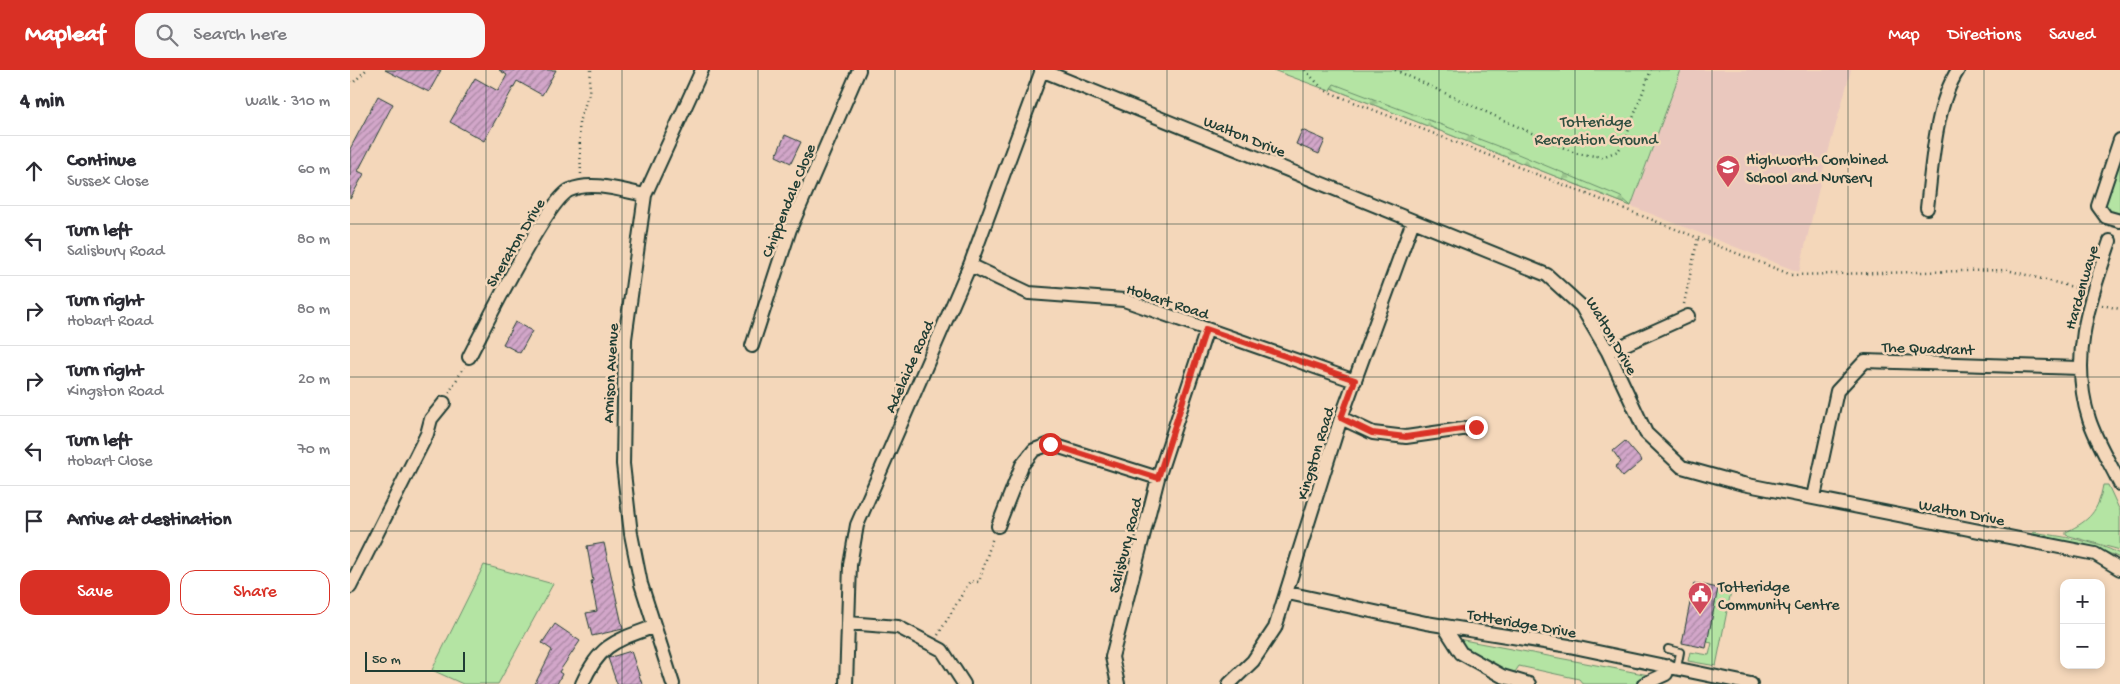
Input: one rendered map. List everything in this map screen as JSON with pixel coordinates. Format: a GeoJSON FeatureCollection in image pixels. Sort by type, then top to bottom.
{"type":"FeatureCollection","features":[{"type":"Feature","properties":{"kind":"street","name":"Arnison Avenue"},"geometry":{"type":"LineString","coordinates":[[673,684],[653,627],[639,576],[623,464],[625,339],[645,195],[702,70]]}},
{"type":"Feature","properties":{"kind":"street","name":"Chippendale Close"},"geometry":{"type":"LineString","coordinates":[[752,346],[790,229],[859,70]]}},
{"type":"Feature","properties":{"kind":"street","name":"Walton Drive"},"geometry":{"type":"LineString","coordinates":[[1042,70],[1547,274],[1581,306],[1608,352],[1646,433],[1682,467],[1743,484],[2095,554],[2120,569]]}},
{"type":"Feature","properties":{"kind":"street","name":"Adelaide Road"},"geometry":{"type":"LineString","coordinates":[[846,684],[850,565],[857,525],[970,265],[1042,70]]}},
{"type":"Feature","properties":{"kind":"street"},"geometry":{"type":"LineString","coordinates":[[1927,208],[1937,129],[1952,78],[1958,70]]}},
{"type":"Feature","properties":{"kind":"street"},"geometry":{"type":"LineString","coordinates":[[2120,140],[2098,206],[2106,217],[2120,221]]}},
{"type":"Feature","properties":{"kind":"street","name":"Sheraton Drive"},"geometry":{"type":"LineString","coordinates":[[469,357],[509,280],[555,203],[568,190],[581,187],[606,187],[645,195]]}},
{"type":"Feature","properties":{"kind":"street","name":"Kingston Road"},"geometry":{"type":"LineString","coordinates":[[1229,684],[1253,661],[1275,628],[1288,593],[1341,418],[1414,221]]}},
{"type":"Feature","properties":{"kind":"street","name":"Hardenwaye"},"geometry":{"type":"LineString","coordinates":[[2110,241],[2084,327],[2079,368],[2089,419],[2120,484]]}},
{"type":"Feature","properties":{"kind":"street","name":"Hobart Road"},"geometry":{"type":"LineString","coordinates":[[970,265],[1029,293],[1124,300],[1355,380]]}},
{"type":"Feature","properties":{"kind":"street"},"geometry":{"type":"LineString","coordinates":[[1608,352],[1684,317]]}},
{"type":"Feature","properties":{"kind":"street","name":"Salisbury Road"},"geometry":{"type":"LineString","coordinates":[[1118,684],[1112,657],[1158,478],[1206,329]]}},
{"type":"Feature","properties":{"kind":"street","name":"The Quadrant"},"geometry":{"type":"LineString","coordinates":[[1814,497],[1837,391],[1865,361],[2079,368]]}},
{"type":"Feature","properties":{"kind":"street"},"geometry":{"type":"LineString","coordinates":[[350,587],[427,434],[431,419],[444,403]]}},
{"type":"Feature","properties":{"kind":"street"},"geometry":{"type":"LineString","coordinates":[[1341,418],[1372,433],[1406,437],[1476,427]]}},
{"type":"Feature","properties":{"kind":"street"},"geometry":{"type":"LineString","coordinates":[[998,526],[1022,465],[1034,450],[1050,444],[1158,478]]}},
{"type":"Feature","properties":{"kind":"street","name":"Totteridge Drive"},"geometry":{"type":"LineString","coordinates":[[1288,593],[1443,625],[1569,646],[1751,684]]}},
{"type":"Feature","properties":{"kind":"street"},"geometry":{"type":"LineString","coordinates":[[848,623],[898,627],[942,650],[964,684]]}},
{"type":"Feature","properties":{"kind":"street"},"geometry":{"type":"LineString","coordinates":[[1443,625],[1460,653],[1502,676],[1529,684]]}},
{"type":"Feature","properties":{"kind":"street"},"geometry":{"type":"LineString","coordinates":[[582,684],[609,645],[653,627]]}},
{"type":"Feature","properties":{"kind":"street"},"geometry":{"type":"LineString","coordinates":[[1644,684],[1666,674],[1673,667]]}},
{"type":"Feature","properties":{"kind":"lane"},"geometry":{"type":"LineString","coordinates":[[1668,649],[1680,652],[1673,667]]}},
{"type":"Feature","properties":{"kind":"path"},"geometry":{"type":"LineString","coordinates":[[350,82],[353,83],[366,70]]}},
{"type":"Feature","properties":{"kind":"path"},"geometry":{"type":"LineString","coordinates":[[581,187],[579,122],[589,93],[591,70]]}},
{"type":"Feature","properties":{"kind":"path"},"geometry":{"type":"LineString","coordinates":[[1305,70],[1324,90],[1356,104],[1792,275],[2007,270],[2093,293],[2102,305],[2120,309]]}},
{"type":"Feature","properties":{"kind":"path"},"geometry":{"type":"LineString","coordinates":[[1395,70],[1575,153],[1602,157],[1618,150],[1625,140],[1651,70]]}},
{"type":"Feature","properties":{"kind":"path"},"geometry":{"type":"LineString","coordinates":[[1684,317],[1698,237]]}},
{"type":"Feature","properties":{"kind":"path"},"geometry":{"type":"LineString","coordinates":[[444,403],[469,357]]}},
{"type":"Feature","properties":{"kind":"path"},"geometry":{"type":"LineString","coordinates":[[932,645],[970,581],[979,582],[998,526]]}},
{"type":"Feature","properties":{"kind":"shaded area","name":"Highworth Combined School and Nursery"},"geometry":{"type":"Polygon","coordinates":[[[1681,70],[1851,70],[1823,171],[1799,272],[1631,206],[1681,70]]]}},
{"type":"Feature","properties":{"kind":"green space","name":"Totteridge Recreation Ground"},"geometry":{"type":"Polygon","coordinates":[[[1273,70],[1681,70],[1631,206],[1331,88],[1330,91],[1273,70]]]}},
{"type":"Feature","properties":{"kind":"green space"},"geometry":{"type":"Polygon","coordinates":[[[1334,84],[1513,152],[1621,197],[1631,206],[1331,88],[1334,84]]]}},
{"type":"Feature","properties":{"kind":"green space"},"geometry":{"type":"Polygon","coordinates":[[[2120,141],[2120,219],[2100,212],[2120,141]]]}},
{"type":"Feature","properties":{"kind":"green space"},"geometry":{"type":"Polygon","coordinates":[[[2103,485],[2108,485],[2120,511],[2120,550],[2066,535],[2066,532],[2092,514],[2103,485]]]}},
{"type":"Feature","properties":{"kind":"green space"},"geometry":{"type":"Polygon","coordinates":[[[2033,532],[2099,545],[2120,554],[2120,558],[2095,547],[2033,535],[2033,532]]]}},
{"type":"Feature","properties":{"kind":"green space"},"geometry":{"type":"Polygon","coordinates":[[[484,565],[553,584],[498,684],[463,684],[432,670],[484,565]]]}},
{"type":"Feature","properties":{"kind":"green space"},"geometry":{"type":"Polygon","coordinates":[[[1718,588],[1731,591],[1716,666],[1688,661],[1690,652],[1709,655],[1712,643],[1707,642],[1718,588]]]}},
{"type":"Feature","properties":{"kind":"green space"},"geometry":{"type":"Polygon","coordinates":[[[1458,639],[1649,675],[1645,684],[1583,684],[1579,679],[1519,666],[1515,672],[1508,673],[1458,649],[1458,639]]]}},
{"type":"Feature","properties":{"kind":"building"},"geometry":{"type":"Polygon","coordinates":[[[385,70],[441,70],[429,92],[385,70]]]}},
{"type":"Feature","properties":{"kind":"building"},"geometry":{"type":"Polygon","coordinates":[[[499,70],[556,70],[542,95],[517,81],[484,141],[450,122],[475,78],[498,91],[507,75],[499,70]]]}},
{"type":"Feature","properties":{"kind":"building"},"geometry":{"type":"Polygon","coordinates":[[[378,96],[393,104],[358,171],[364,174],[350,199],[350,149],[378,96]]]}},
{"type":"Feature","properties":{"kind":"building"},"geometry":{"type":"Polygon","coordinates":[[[1302,130],[1325,140],[1319,154],[1296,144],[1302,130]]]}},
{"type":"Feature","properties":{"kind":"building"},"geometry":{"type":"Polygon","coordinates":[[[785,135],[801,142],[791,163],[776,156],[785,135]]]}},
{"type":"Feature","properties":{"kind":"building"},"geometry":{"type":"Polygon","coordinates":[[[515,322],[532,331],[520,353],[503,344],[515,322]]]}},
{"type":"Feature","properties":{"kind":"building"},"geometry":{"type":"Polygon","coordinates":[[[1625,441],[1642,461],[1623,477],[1615,467],[1621,462],[1613,451],[1625,441]]]}},
{"type":"Feature","properties":{"kind":"building"},"geometry":{"type":"Polygon","coordinates":[[[604,543],[623,629],[592,636],[586,613],[597,611],[587,546],[604,543]]]}},
{"type":"Feature","properties":{"kind":"building","name":"Totteridge Community Centre"},"geometry":{"type":"Polygon","coordinates":[[[1694,583],[1718,588],[1706,648],[1682,643],[1694,583]]]}},
{"type":"Feature","properties":{"kind":"building"},"geometry":{"type":"Polygon","coordinates":[[[555,624],[580,641],[559,672],[562,674],[557,684],[535,684],[552,650],[542,643],[555,624]]]}},
{"type":"Feature","properties":{"kind":"building"},"geometry":{"type":"Polygon","coordinates":[[[631,651],[642,684],[617,684],[608,658],[631,651]]]}},
{"type":"Feature","properties":{"kind":"place","name":"Highworth Combined School and Nursery"},"geometry":{"type":"Point","coordinates":[1728,188]}},
{"type":"Feature","properties":{"kind":"place","name":"Totteridge Community Centre"},"geometry":{"type":"Point","coordinates":[1700,615]}},
{"type":"Feature","properties":{"kind":"route"},"geometry":{"type":"LineString","coordinates":[[1050,444],[1158,478],[1206,329],[1355,380],[1341,418],[1372,433],[1406,437],[1476,427]]}}]}
